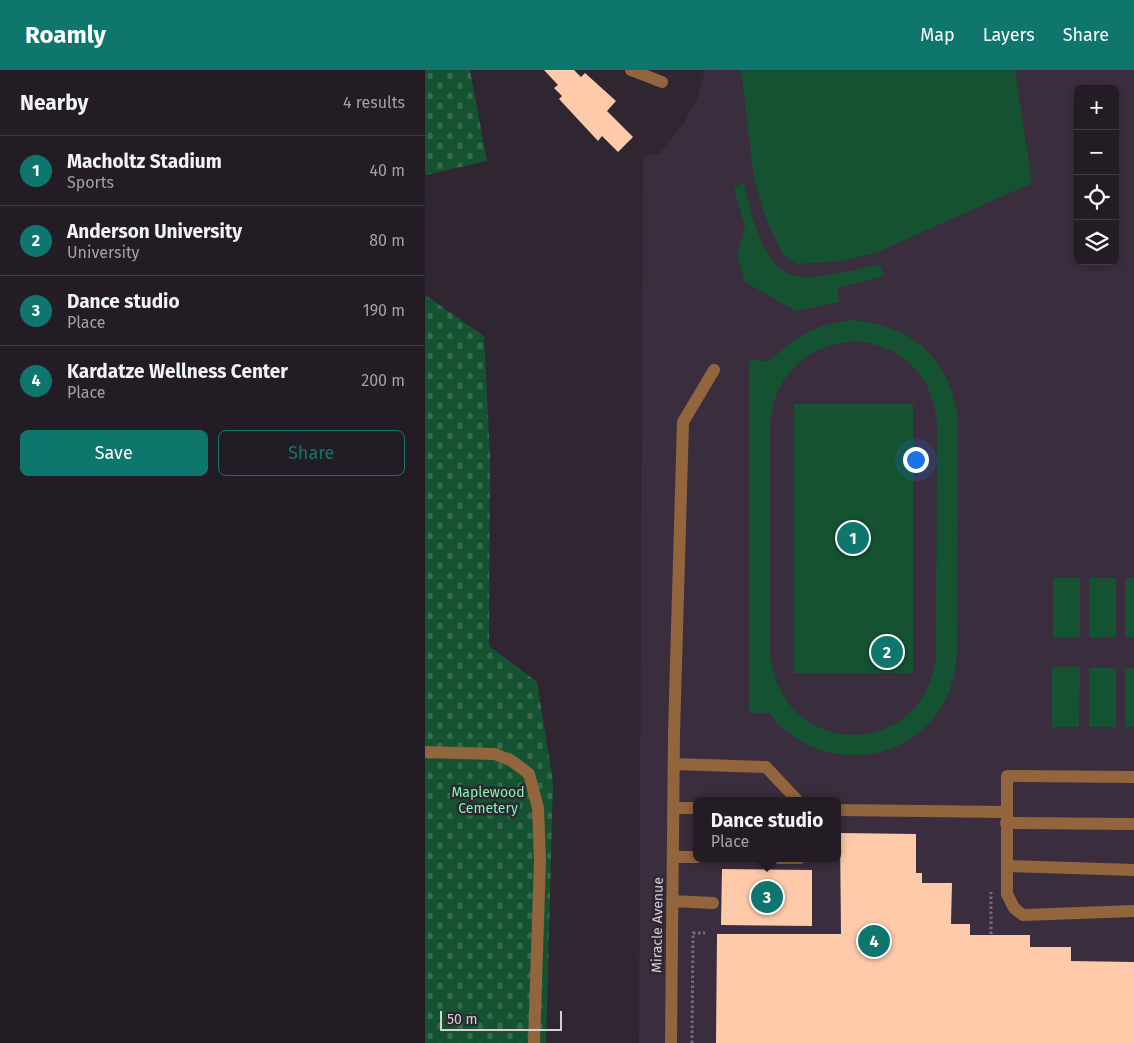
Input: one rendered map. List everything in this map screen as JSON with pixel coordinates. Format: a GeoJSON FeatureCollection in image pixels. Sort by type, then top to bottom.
{"type":"FeatureCollection","features":[{"type":"Feature","properties":{"kind":"street"},"geometry":{"type":"LineString","coordinates":[[631,70],[662,82]]}},
{"type":"Feature","properties":{"kind":"street","name":"Miracle Avenue"},"geometry":{"type":"LineString","coordinates":[[671,1043],[673,808],[683,422],[714,370]]}},
{"type":"Feature","properties":{"kind":"street"},"geometry":{"type":"LineString","coordinates":[[425,752],[495,754],[512,761],[529,774],[538,808],[540,860],[534,1043]]}},
{"type":"Feature","properties":{"kind":"street"},"geometry":{"type":"LineString","coordinates":[[674,764],[766,768],[794,797]]}},
{"type":"Feature","properties":{"kind":"street"},"geometry":{"type":"LineString","coordinates":[[1134,777],[1007,776],[1006,818],[1007,894],[1014,908],[1023,915],[1134,911]]}},
{"type":"Feature","properties":{"kind":"street"},"geometry":{"type":"LineString","coordinates":[[673,808],[693,808]]}},
{"type":"Feature","properties":{"kind":"street"},"geometry":{"type":"LineString","coordinates":[[841,810],[1134,824]]}},
{"type":"Feature","properties":{"kind":"street"},"geometry":{"type":"LineString","coordinates":[[673,857],[693,857]]}},
{"type":"Feature","properties":{"kind":"street"},"geometry":{"type":"LineString","coordinates":[[1007,866],[1134,870]]}},
{"type":"Feature","properties":{"kind":"street"},"geometry":{"type":"LineString","coordinates":[[673,901],[713,902]]}},
{"type":"Feature","properties":{"kind":"path"},"geometry":{"type":"LineString","coordinates":[[692,1043],[693,933],[705,933]]}},
{"type":"Feature","properties":{"kind":"shaded area"},"geometry":{"type":"Polygon","coordinates":[[[705,70],[1134,70],[1134,1043],[639,1043],[643,157],[660,153],[683,124],[698,97],[705,70]]]}},
{"type":"Feature","properties":{"kind":"green space"},"geometry":{"type":"Polygon","coordinates":[[[425,70],[470,70],[487,161],[425,175],[425,70]]]}},
{"type":"Feature","properties":{"kind":"green space"},"geometry":{"type":"Polygon","coordinates":[[[741,70],[1015,70],[1032,183],[878,252],[843,261],[796,264],[784,256],[768,224],[754,179],[741,70]]]}},
{"type":"Feature","properties":{"kind":"green space"},"geometry":{"type":"Polygon","coordinates":[[[744,183],[754,223],[760,238],[775,263],[785,272],[796,276],[816,277],[880,264],[884,276],[838,288],[839,302],[796,311],[745,282],[737,255],[745,227],[733,187],[744,183]]]}},
{"type":"Feature","properties":{"kind":"green space","name":"Maplewood Cemetery"},"geometry":{"type":"Polygon","coordinates":[[[425,295],[484,336],[490,455],[489,646],[537,682],[553,782],[546,1043],[425,1043],[425,295]]]}},
{"type":"Feature","properties":{"kind":"green space"},"geometry":{"type":"Polygon","coordinates":[[[855,320],[895,330],[912,339],[927,351],[939,365],[948,382],[955,401],[958,422],[957,655],[953,681],[942,706],[930,722],[916,735],[900,745],[864,755],[826,752],[808,745],[792,735],[777,723],[770,713],[749,713],[749,360],[770,361],[798,337],[819,327],[855,320]],[[854,341],[837,344],[807,356],[785,378],[778,392],[770,425],[770,649],[778,685],[796,712],[822,728],[850,735],[880,731],[906,716],[926,692],[936,656],[937,425],[935,407],[930,392],[913,366],[901,356],[872,344],[854,341]]]}},
{"type":"Feature","properties":{"kind":"green space"},"geometry":{"type":"Polygon","coordinates":[[[794,404],[913,404],[913,673],[794,673],[794,404]]]}},
{"type":"Feature","properties":{"kind":"green space"},"geometry":{"type":"Polygon","coordinates":[[[1053,578],[1080,578],[1080,637],[1053,637],[1053,578]]]}},
{"type":"Feature","properties":{"kind":"green space"},"geometry":{"type":"Polygon","coordinates":[[[1089,578],[1116,578],[1116,637],[1089,637],[1089,578]]]}},
{"type":"Feature","properties":{"kind":"green space"},"geometry":{"type":"Polygon","coordinates":[[[1125,578],[1134,578],[1134,637],[1125,637],[1125,578]]]}},
{"type":"Feature","properties":{"kind":"green space"},"geometry":{"type":"Polygon","coordinates":[[[1052,667],[1080,667],[1079,727],[1052,727],[1052,667]]]}},
{"type":"Feature","properties":{"kind":"green space"},"geometry":{"type":"Polygon","coordinates":[[[1089,668],[1116,668],[1116,727],[1089,727],[1089,668]]]}},
{"type":"Feature","properties":{"kind":"green space"},"geometry":{"type":"Polygon","coordinates":[[[1125,668],[1134,668],[1134,727],[1125,727],[1125,668]]]}},
{"type":"Feature","properties":{"kind":"building"},"geometry":{"type":"Polygon","coordinates":[[[544,70],[574,70],[581,77],[585,73],[616,101],[607,111],[633,137],[618,152],[602,136],[598,141],[559,99],[562,96],[554,88],[558,85],[544,70]]]}},
{"type":"Feature","properties":{"kind":"building"},"geometry":{"type":"Polygon","coordinates":[[[841,833],[916,834],[916,873],[922,873],[922,883],[952,883],[951,924],[970,924],[970,935],[1030,935],[1030,947],[1071,947],[1071,961],[1134,962],[1134,1043],[716,1043],[717,934],[841,934],[841,833]]]}},
{"type":"Feature","properties":{"kind":"building"},"geometry":{"type":"Polygon","coordinates":[[[722,869],[812,870],[812,926],[721,925],[722,869]]]}},
{"type":"Feature","properties":{"kind":"place","name":"Macholtz Stadium"},"geometry":{"type":"Point","coordinates":[853,538]}},
{"type":"Feature","properties":{"kind":"place","name":"Anderson University"},"geometry":{"type":"Point","coordinates":[887,652]}},
{"type":"Feature","properties":{"kind":"place","name":"Dance studio"},"geometry":{"type":"Point","coordinates":[767,897]}},
{"type":"Feature","properties":{"kind":"place","name":"Kardatze Wellness Center"},"geometry":{"type":"Point","coordinates":[874,941]}}]}
